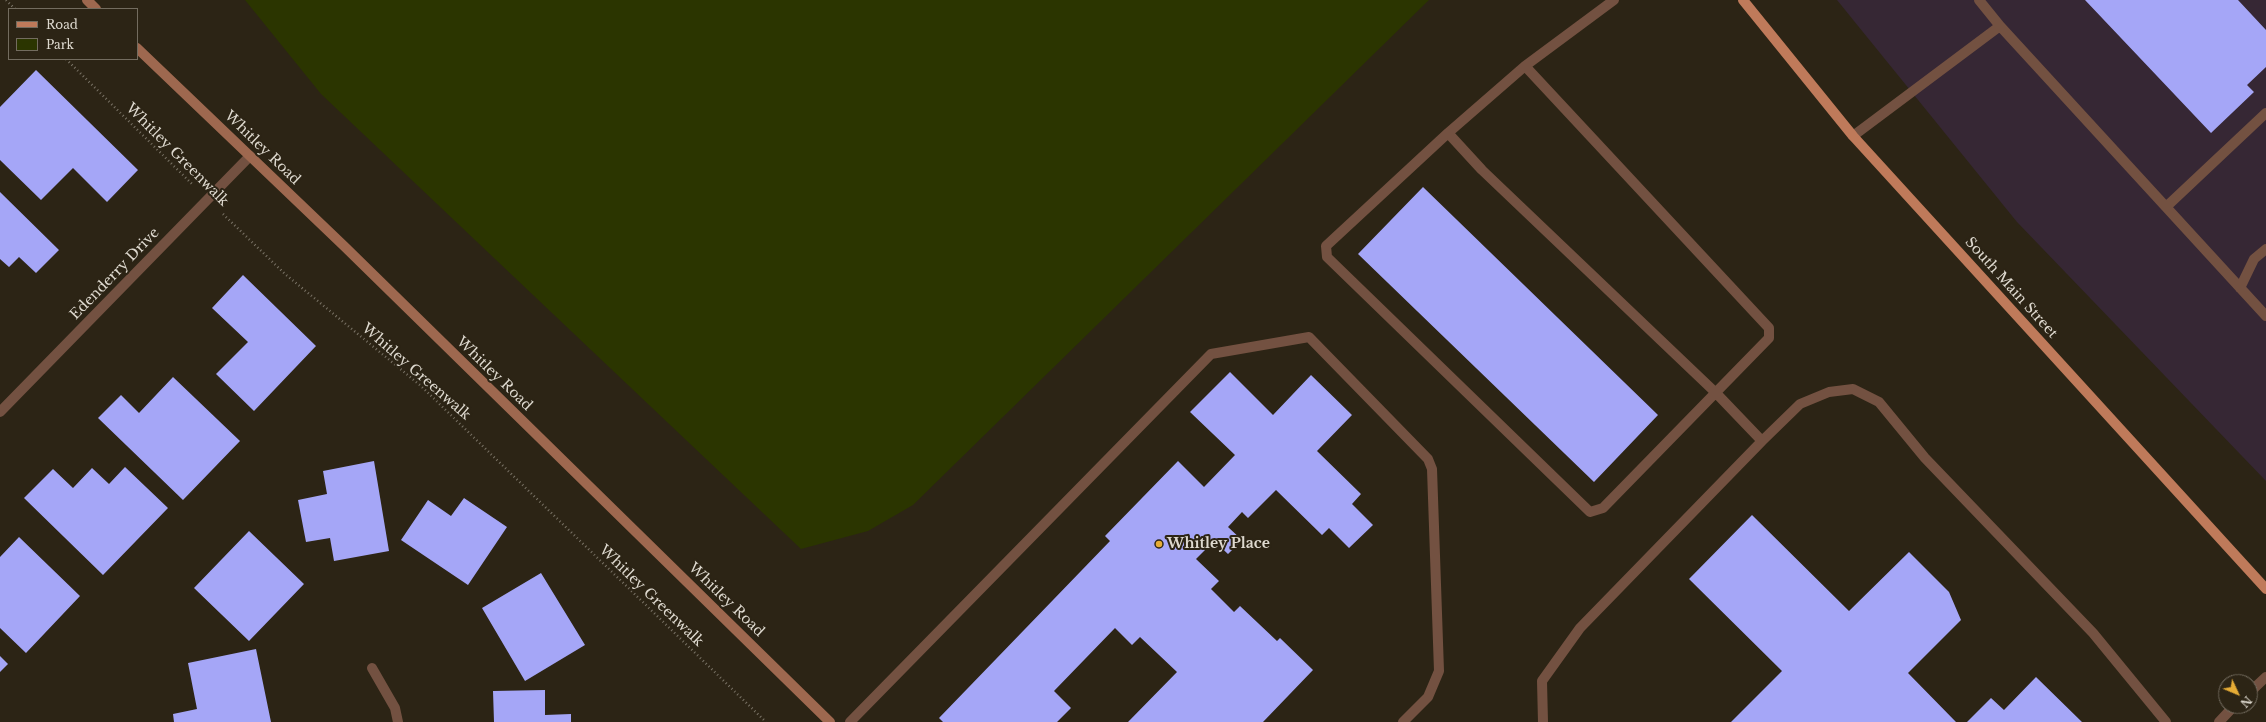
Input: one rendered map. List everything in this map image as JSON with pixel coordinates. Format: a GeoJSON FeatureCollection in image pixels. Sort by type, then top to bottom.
{"type":"FeatureCollection","features":[{"type":"Feature","properties":{"kind":"main road","name":"South Main Street"},"geometry":{"type":"LineString","coordinates":[[1743,0],[1852,136],[2266,589]]}},
{"type":"Feature","properties":{"kind":"street"},"geometry":{"type":"LineString","coordinates":[[87,0],[95,8]]}},
{"type":"Feature","properties":{"kind":"street"},"geometry":{"type":"LineString","coordinates":[[1525,66],[1769,328],[1769,338],[1716,393],[1602,508],[1590,512],[1327,257],[1326,246],[1448,133],[1525,66],[1614,0]]}},
{"type":"Feature","properties":{"kind":"street"},"geometry":{"type":"LineString","coordinates":[[1979,0],[2000,26],[2266,316]]}},
{"type":"Feature","properties":{"kind":"street"},"geometry":{"type":"LineString","coordinates":[[1852,136],[2000,26]]}},
{"type":"Feature","properties":{"kind":"street","name":"Whitley Road"},"geometry":{"type":"LineString","coordinates":[[138,49],[250,156],[830,722]]}},
{"type":"Feature","properties":{"kind":"street"},"geometry":{"type":"LineString","coordinates":[[2166,207],[2266,113]]}},
{"type":"Feature","properties":{"kind":"street"},"geometry":{"type":"LineString","coordinates":[[1448,133],[1482,170],[1716,393],[1762,441]]}},
{"type":"Feature","properties":{"kind":"street","name":"Edenderry Drive"},"geometry":{"type":"LineString","coordinates":[[0,412],[250,156]]}},
{"type":"Feature","properties":{"kind":"street"},"geometry":{"type":"LineString","coordinates":[[2240,288],[2254,259],[2266,248]]}},
{"type":"Feature","properties":{"kind":"street"},"geometry":{"type":"LineString","coordinates":[[850,722],[1211,354],[1309,337],[1428,459],[1432,469],[1438,671],[1428,697],[1403,722]]}},
{"type":"Feature","properties":{"kind":"street"},"geometry":{"type":"LineString","coordinates":[[1543,722],[1542,681],[1580,628],[1800,404],[1828,392],[1853,388],[1879,402],[1925,458],[2093,633],[2166,722]]}},
{"type":"Feature","properties":{"kind":"street"},"geometry":{"type":"LineString","coordinates":[[372,668],[395,708],[398,722]]}},
{"type":"Feature","properties":{"kind":"street"},"geometry":{"type":"LineString","coordinates":[[2258,684],[2266,677]]}},
{"type":"Feature","properties":{"kind":"street"},"geometry":{"type":"LineString","coordinates":[[2219,722],[2226,714]]}},
{"type":"Feature","properties":{"kind":"path"},"geometry":{"type":"LineString","coordinates":[[6,0],[14,8]]}},
{"type":"Feature","properties":{"kind":"path","name":"Whitley Greenwalk"},"geometry":{"type":"LineString","coordinates":[[67,60],[285,274],[421,386],[766,722]]}},
{"type":"Feature","properties":{"kind":"shaded area"},"geometry":{"type":"Polygon","coordinates":[[[1837,0],[2266,0],[2266,481],[2017,222],[1837,0]]]}},
{"type":"Feature","properties":{"kind":"green space"},"geometry":{"type":"Polygon","coordinates":[[[245,0],[1429,0],[913,505],[868,531],[801,549],[321,94],[245,0]]]}},
{"type":"Feature","properties":{"kind":"building"},"geometry":{"type":"Polygon","coordinates":[[[2085,0],[2238,0],[2266,30],[2266,67],[2247,85],[2254,92],[2211,133],[2085,0]]]}},
{"type":"Feature","properties":{"kind":"building"},"geometry":{"type":"Polygon","coordinates":[[[36,70],[138,170],[107,202],[73,168],[41,200],[0,160],[0,107],[36,70]]]}},
{"type":"Feature","properties":{"kind":"building"},"geometry":{"type":"Polygon","coordinates":[[[1423,187],[1658,415],[1594,482],[1358,254],[1423,187]]]}},
{"type":"Feature","properties":{"kind":"building"},"geometry":{"type":"Polygon","coordinates":[[[0,192],[59,250],[36,273],[19,257],[9,267],[0,259],[0,192]]]}},
{"type":"Feature","properties":{"kind":"building"},"geometry":{"type":"Polygon","coordinates":[[[243,275],[316,346],[254,411],[216,374],[248,342],[212,308],[243,275]]]}},
{"type":"Feature","properties":{"kind":"building","name":"Whitley Place"},"geometry":{"type":"Polygon","coordinates":[[[1230,372],[1273,415],[1311,375],[1352,415],[1317,451],[1361,494],[1352,504],[1373,525],[1349,548],[1329,528],[1322,535],[1276,490],[1248,518],[1242,512],[1228,527],[1242,540],[1228,554],[1214,541],[1196,559],[1219,581],[1211,589],[1234,612],[1240,606],[1277,641],[1280,638],[1313,670],[1263,722],[1128,722],[1177,672],[1140,637],[1132,645],[1115,628],[1054,691],[1071,708],[1057,722],[943,722],[939,718],[1110,541],[1105,536],[1178,461],[1204,487],[1235,455],[1190,412],[1230,372]]]}},
{"type":"Feature","properties":{"kind":"building"},"geometry":{"type":"Polygon","coordinates":[[[173,377],[240,441],[183,500],[98,418],[121,395],[139,413],[173,377]]]}},
{"type":"Feature","properties":{"kind":"building"},"geometry":{"type":"Polygon","coordinates":[[[374,461],[389,551],[334,561],[330,538],[306,542],[298,500],[327,494],[323,471],[374,461]]]}},
{"type":"Feature","properties":{"kind":"building"},"geometry":{"type":"Polygon","coordinates":[[[125,467],[168,508],[103,575],[24,498],[53,469],[73,488],[92,468],[109,484],[125,467]]]}},
{"type":"Feature","properties":{"kind":"building"},"geometry":{"type":"Polygon","coordinates":[[[464,498],[507,527],[468,585],[401,540],[428,500],[451,516],[464,498]]]}},
{"type":"Feature","properties":{"kind":"building"},"geometry":{"type":"Polygon","coordinates":[[[1752,515],[1849,611],[1909,552],[1949,592],[1961,620],[1908,673],[1956,722],[1731,722],[1782,671],[1689,579],[1752,515]]]}},
{"type":"Feature","properties":{"kind":"building"},"geometry":{"type":"Polygon","coordinates":[[[249,531],[304,584],[249,641],[194,588],[249,531]]]}},
{"type":"Feature","properties":{"kind":"building"},"geometry":{"type":"Polygon","coordinates":[[[19,537],[80,596],[26,653],[0,628],[0,557],[19,537]]]}},
{"type":"Feature","properties":{"kind":"building"},"geometry":{"type":"Polygon","coordinates":[[[541,573],[585,645],[525,681],[482,608],[541,573]]]}},
{"type":"Feature","properties":{"kind":"building"},"geometry":{"type":"Polygon","coordinates":[[[256,649],[271,722],[174,722],[173,714],[197,709],[188,663],[256,649]]]}},
{"type":"Feature","properties":{"kind":"building"},"geometry":{"type":"Polygon","coordinates":[[[0,656],[8,664],[0,672],[0,656]]]}},
{"type":"Feature","properties":{"kind":"building"},"geometry":{"type":"Polygon","coordinates":[[[2036,677],[2082,722],[1967,722],[1991,698],[2004,710],[2036,677]]]}},
{"type":"Feature","properties":{"kind":"building"},"geometry":{"type":"Polygon","coordinates":[[[545,690],[545,715],[571,714],[571,722],[494,722],[493,691],[545,690]]]}},
{"type":"Feature","properties":{"kind":"place","name":"Whitley Place"},"geometry":{"type":"Point","coordinates":[1159,544]}}]}
